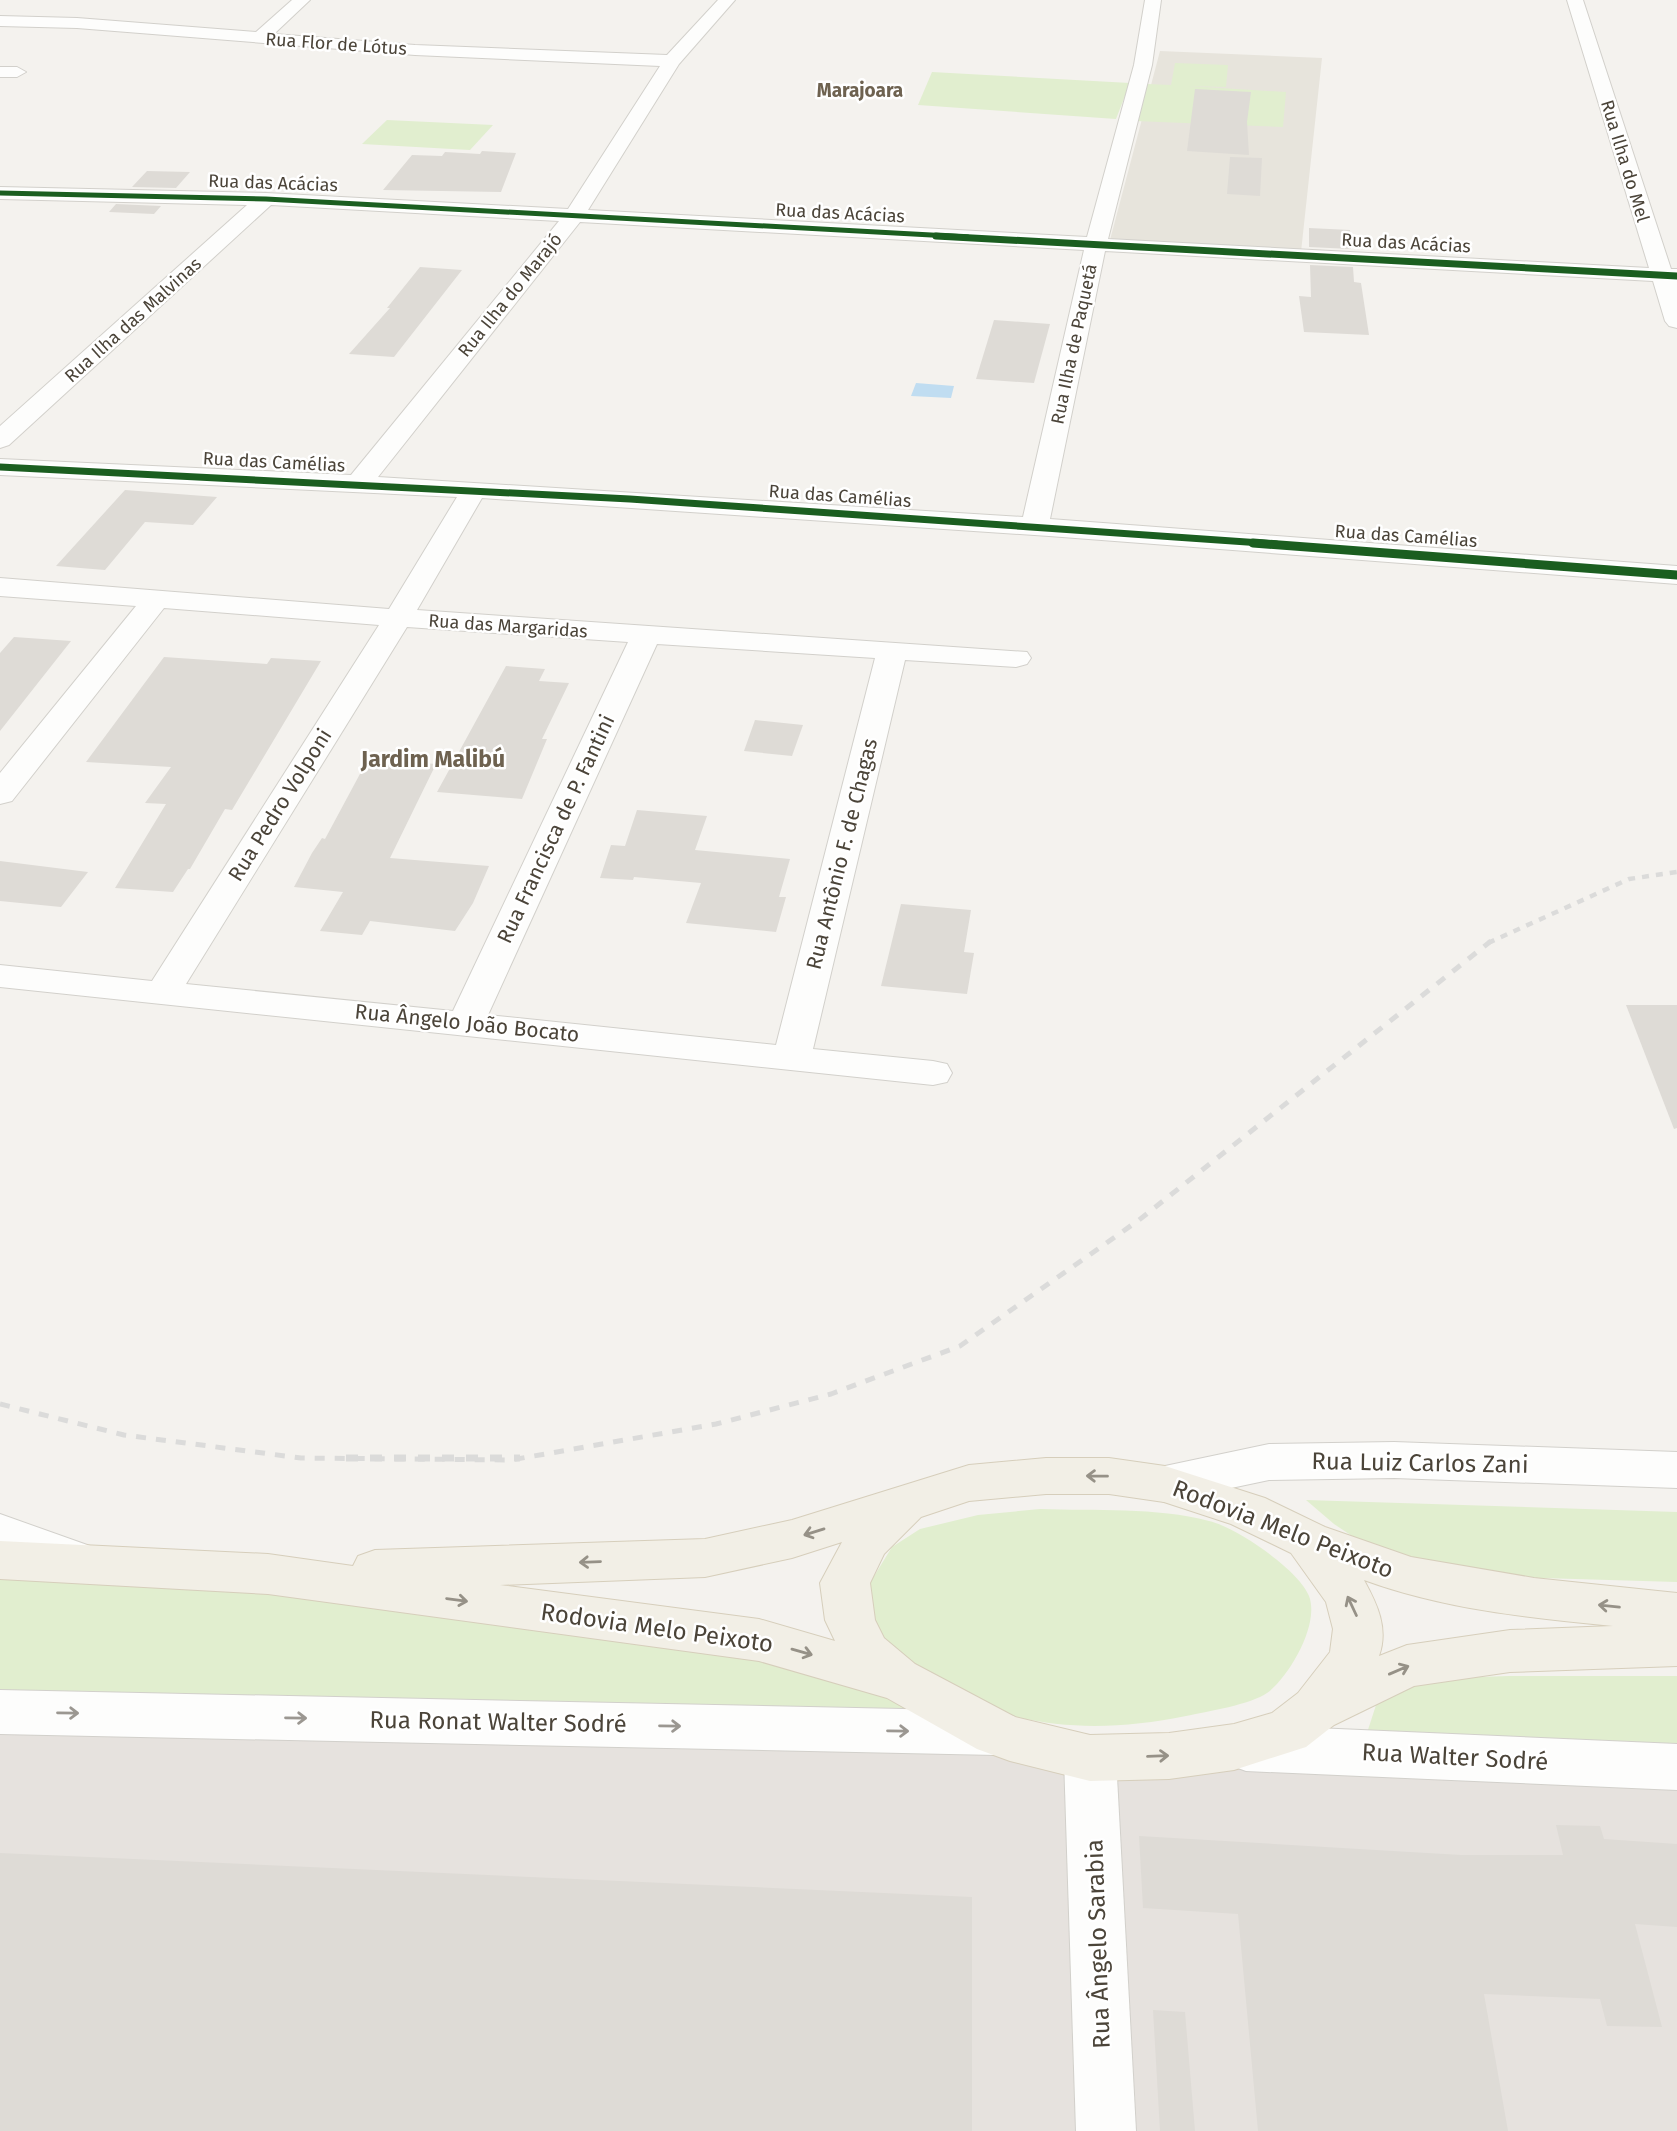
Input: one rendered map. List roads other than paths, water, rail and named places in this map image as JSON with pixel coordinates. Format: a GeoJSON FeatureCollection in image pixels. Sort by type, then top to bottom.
{"type":"FeatureCollection","features":[{"type":"Feature","properties":{"kind":"main road","name":"Rodovia Melo Peixoto"},"geometry":{"type":"LineString","coordinates":[[268,1574],[705,1558],[792,1539],[969,1483],[1046,1476],[1109,1476],[1165,1484],[1248,1511],[1307,1540],[1409,1576],[1534,1598],[1677,1613]]}},
{"type":"Feature","properties":{"kind":"main road"},"geometry":{"type":"LineString","coordinates":[[901,1681],[866,1653],[850,1620],[845,1583],[867,1541],[903,1505]]}},
{"type":"Feature","properties":{"kind":"main road"},"geometry":{"type":"LineString","coordinates":[[1307,1540],[1350,1600],[1357,1616],[1357,1646],[1342,1675],[1316,1709]]}},
{"type":"Feature","properties":{"kind":"main road","name":"Rodovia Melo Peixoto"},"geometry":{"type":"LineString","coordinates":[[0,1560],[268,1574],[759,1640],[901,1681],[996,1733],[1029,1745],[1090,1758],[1169,1756],[1234,1747],[1288,1731],[1316,1709],[1407,1666],[1510,1651],[1677,1645]]}},
{"type":"Feature","properties":{"kind":"street"},"geometry":{"type":"LineString","coordinates":[[258,39],[302,0]]}},
{"type":"Feature","properties":{"kind":"street","name":"Rua Ilha do Marajó"},"geometry":{"type":"LineString","coordinates":[[359,483],[575,216],[672,61],[727,0]]}},
{"type":"Feature","properties":{"kind":"street","name":"Rua Ilha de Paquetá"},"geometry":{"type":"LineString","coordinates":[[1035,526],[1096,244],[1143,65],[1153,0]]}},
{"type":"Feature","properties":{"kind":"street","name":"Rua Ilha do Mel"},"geometry":{"type":"LineString","coordinates":[[1575,0],[1669,275],[1677,321]]}},
{"type":"Feature","properties":{"kind":"street","name":"Rua Flor de Lótus"},"geometry":{"type":"LineString","coordinates":[[0,21],[77,23],[415,50],[672,61]]}},
{"type":"Feature","properties":{"kind":"street","name":"Rua das Acácias"},"geometry":{"type":"LineString","coordinates":[[0,193],[266,199],[1669,275]]}},
{"type":"Feature","properties":{"kind":"street","name":"Rua Ilha das Malvinas"},"geometry":{"type":"LineString","coordinates":[[0,440],[266,199]]}},
{"type":"Feature","properties":{"kind":"street"},"geometry":{"type":"LineString","coordinates":[[0,487],[10,467]]}},
{"type":"Feature","properties":{"kind":"street","name":"Rua das Camélias"},"geometry":{"type":"LineString","coordinates":[[10,467],[359,483],[1035,526],[1677,575]]}},
{"type":"Feature","properties":{"kind":"street","name":"Rua Pedro Volponi"},"geometry":{"type":"LineString","coordinates":[[163,992],[398,618],[474,490]]}},
{"type":"Feature","properties":{"kind":"street","name":"Rua das Margaridas"},"geometry":{"type":"LineString","coordinates":[[0,587],[398,618],[1016,659]]}},
{"type":"Feature","properties":{"kind":"street"},"geometry":{"type":"LineString","coordinates":[[0,794],[156,600]]}},
{"type":"Feature","properties":{"kind":"street","name":"Rua Francisca de P. Fantini"},"geometry":{"type":"LineString","coordinates":[[466,1023],[646,635]]}},
{"type":"Feature","properties":{"kind":"street","name":"Rua Antônio F. de Chagas"},"geometry":{"type":"LineString","coordinates":[[792,1058],[892,650]]}},
{"type":"Feature","properties":{"kind":"street","name":"Rua Ângelo João Bocato"},"geometry":{"type":"LineString","coordinates":[[0,976],[933,1073]]}},
{"type":"Feature","properties":{"kind":"street","name":"Rua Luiz Carlos Zani"},"geometry":{"type":"LineString","coordinates":[[1165,1484],[1269,1462],[1394,1460],[1677,1470]]}},
{"type":"Feature","properties":{"kind":"street"},"geometry":{"type":"LineString","coordinates":[[0,1533],[85,1564]]}},
{"type":"Feature","properties":{"kind":"street","name":"Rua Ronat Walter Sodré"},"geometry":{"type":"LineString","coordinates":[[0,1712],[996,1733]]}},
{"type":"Feature","properties":{"kind":"street","name":"Rua Walter Sodré"},"geometry":{"type":"LineString","coordinates":[[1234,1747],[1677,1767]]}},
{"type":"Feature","properties":{"kind":"street","name":"Rua Ângelo Sarabia"},"geometry":{"type":"LineString","coordinates":[[1090,1758],[1106,2131]]}},
{"type":"Feature","properties":{"kind":"water"},"geometry":{"type":"Polygon","coordinates":[[[916,383],[954,386],[951,398],[911,396],[916,383]]]}},
{"type":"Feature","properties":{"kind":"railway"},"geometry":{"type":"LineString","coordinates":[[1489,942],[1629,879],[1677,872]]}},
{"type":"Feature","properties":{"kind":"railway"},"geometry":{"type":"LineString","coordinates":[[0,1404],[124,1435],[301,1458],[511,1460],[716,1424],[831,1394],[960,1346],[1139,1220],[1489,942]]}},
{"type":"Feature","properties":{"kind":"railway"},"geometry":{"type":"LineString","coordinates":[[346,1458],[520,1458]]}},
{"type":"Feature","properties":{"kind":"district","name":"Marajoara"},"geometry":{"type":"Point","coordinates":[860,90]}},
{"type":"Feature","properties":{"kind":"district","name":"Jardim Malibú"},"geometry":{"type":"Point","coordinates":[433,759]}}]}
